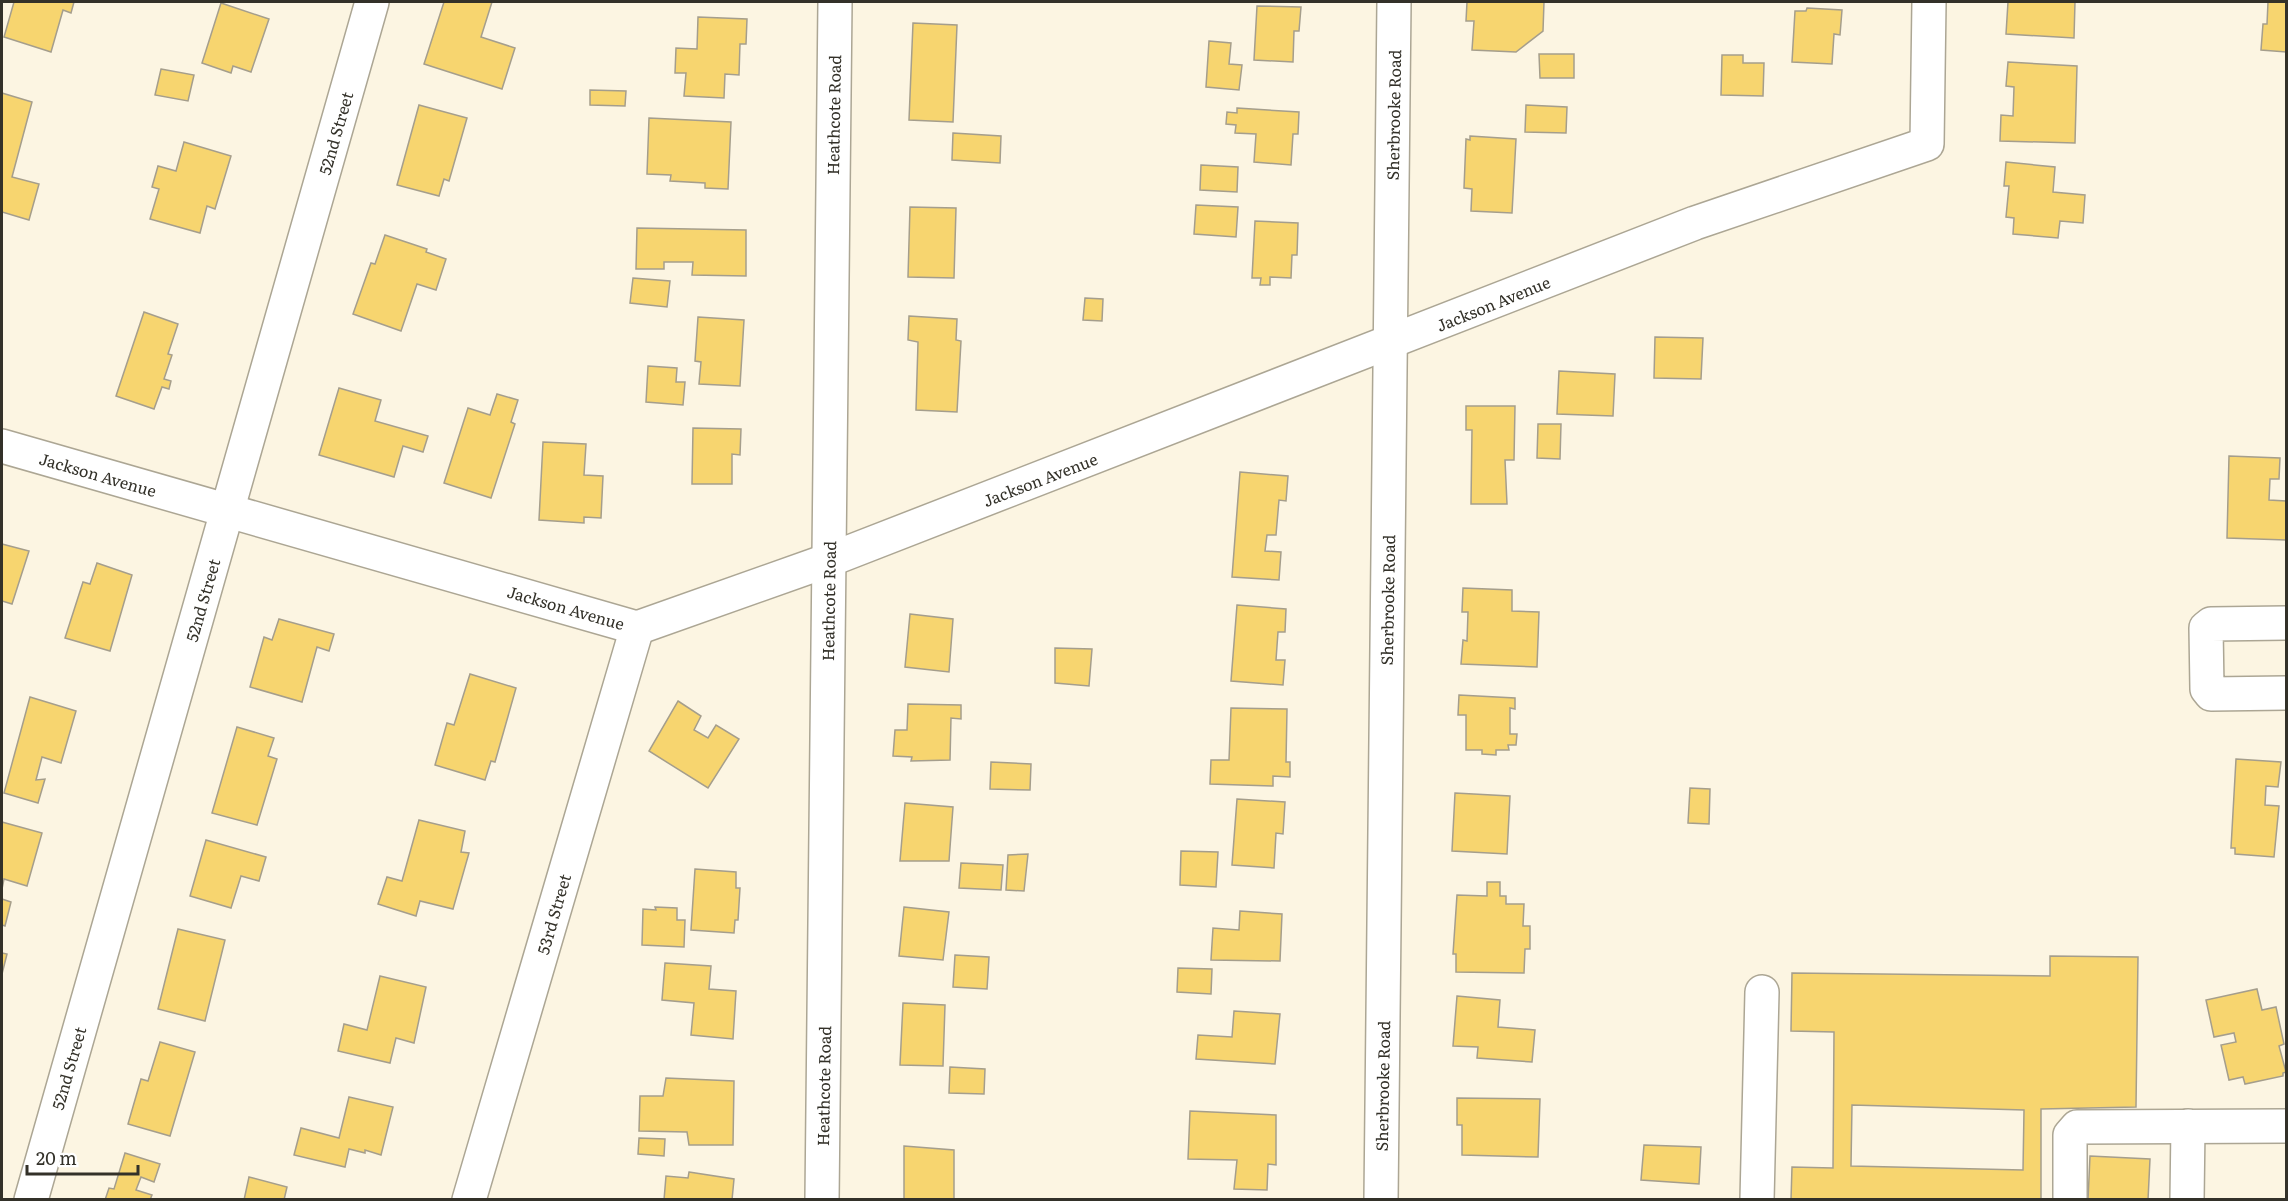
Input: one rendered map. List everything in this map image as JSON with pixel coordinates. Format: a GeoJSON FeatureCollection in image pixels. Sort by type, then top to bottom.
{"type":"FeatureCollection","features":[{"type":"Feature","properties":{"kind":"street","name":"52nd Street"},"geometry":{"type":"LineString","coordinates":[[31,1200],[372,2]]}},
{"type":"Feature","properties":{"kind":"street","name":"Heathcote Road"},"geometry":{"type":"LineString","coordinates":[[822,1200],[835,2]]}},
{"type":"Feature","properties":{"kind":"street","name":"Sherbrooke Road"},"geometry":{"type":"LineString","coordinates":[[1381,1200],[1394,2]]}},
{"type":"Feature","properties":{"kind":"street","name":"Jackson Avenue"},"geometry":{"type":"LineString","coordinates":[[2,446],[637,628],[829,560],[1390,344],[1695,223],[1927,144],[1929,2]]}},
{"type":"Feature","properties":{"kind":"street"},"geometry":{"type":"LineString","coordinates":[[2286,623],[2211,624],[2206,628],[2207,689],[2211,694],[2286,693]]}},
{"type":"Feature","properties":{"kind":"street","name":"53rd Street"},"geometry":{"type":"LineString","coordinates":[[470,1200],[637,628]]}},
{"type":"Feature","properties":{"kind":"street"},"geometry":{"type":"LineString","coordinates":[[1757,1200],[1762,992]]}},
{"type":"Feature","properties":{"kind":"street"},"geometry":{"type":"LineString","coordinates":[[2187,1126],[2187,1200]]}},
{"type":"Feature","properties":{"kind":"street"},"geometry":{"type":"LineString","coordinates":[[2070,1200],[2070,1135],[2077,1127],[2286,1126]]}},
{"type":"Feature","properties":{"kind":"building"},"geometry":{"type":"Polygon","coordinates":[[[14,2],[74,2],[71,13],[63,10],[51,52],[4,37],[14,2]]]}},
{"type":"Feature","properties":{"kind":"building"},"geometry":{"type":"Polygon","coordinates":[[[444,2],[492,2],[481,37],[515,48],[502,89],[424,64],[444,2]]]}},
{"type":"Feature","properties":{"kind":"building"},"geometry":{"type":"Polygon","coordinates":[[[1467,2],[1544,2],[1543,31],[1516,52],[1472,50],[1474,21],[1466,21],[1467,2]]]}},
{"type":"Feature","properties":{"kind":"building"},"geometry":{"type":"Polygon","coordinates":[[[2008,2],[2075,2],[2074,38],[2006,34],[2008,2]]]}},
{"type":"Feature","properties":{"kind":"building"},"geometry":{"type":"Polygon","coordinates":[[[2268,2],[2286,2],[2286,52],[2261,50],[2263,24],[2267,24],[2268,2]]]}},
{"type":"Feature","properties":{"kind":"building"},"geometry":{"type":"Polygon","coordinates":[[[221,3],[269,19],[251,72],[233,66],[231,73],[202,63],[221,3]]]}},
{"type":"Feature","properties":{"kind":"building"},"geometry":{"type":"Polygon","coordinates":[[[1257,6],[1301,7],[1299,31],[1294,31],[1293,62],[1254,60],[1257,6]]]}},
{"type":"Feature","properties":{"kind":"building"},"geometry":{"type":"Polygon","coordinates":[[[1807,8],[1842,10],[1840,35],[1834,34],[1832,64],[1792,62],[1795,11],[1806,11],[1807,8]]]}},
{"type":"Feature","properties":{"kind":"building"},"geometry":{"type":"Polygon","coordinates":[[[698,17],[747,19],[746,44],[740,44],[739,75],[725,74],[724,98],[684,96],[686,73],[675,73],[676,48],[697,49],[698,17]]]}},
{"type":"Feature","properties":{"kind":"building"},"geometry":{"type":"Polygon","coordinates":[[[913,23],[957,25],[953,122],[909,120],[913,23]]]}},
{"type":"Feature","properties":{"kind":"building"},"geometry":{"type":"Polygon","coordinates":[[[1209,41],[1231,43],[1229,64],[1242,65],[1239,90],[1206,87],[1209,41]]]}},
{"type":"Feature","properties":{"kind":"building"},"geometry":{"type":"Polygon","coordinates":[[[1539,54],[1574,54],[1574,78],[1540,78],[1539,54]]]}},
{"type":"Feature","properties":{"kind":"building"},"geometry":{"type":"Polygon","coordinates":[[[1722,55],[1743,55],[1743,63],[1764,63],[1763,96],[1721,95],[1722,55]]]}},
{"type":"Feature","properties":{"kind":"building"},"geometry":{"type":"Polygon","coordinates":[[[2008,62],[2077,66],[2075,143],[2000,141],[2001,115],[2013,116],[2014,87],[2006,86],[2008,62]]]}},
{"type":"Feature","properties":{"kind":"building"},"geometry":{"type":"Polygon","coordinates":[[[161,69],[194,75],[188,101],[155,95],[161,69]]]}},
{"type":"Feature","properties":{"kind":"building"},"geometry":{"type":"Polygon","coordinates":[[[590,90],[626,91],[625,106],[590,105],[590,90]]]}},
{"type":"Feature","properties":{"kind":"building"},"geometry":{"type":"Polygon","coordinates":[[[2,93],[32,102],[12,177],[39,184],[29,220],[2,212],[2,93]]]}},
{"type":"Feature","properties":{"kind":"building"},"geometry":{"type":"Polygon","coordinates":[[[419,105],[467,118],[449,181],[444,179],[439,196],[397,185],[419,105]]]}},
{"type":"Feature","properties":{"kind":"building"},"geometry":{"type":"Polygon","coordinates":[[[1526,105],[1567,107],[1566,133],[1525,132],[1526,105]]]}},
{"type":"Feature","properties":{"kind":"building"},"geometry":{"type":"Polygon","coordinates":[[[1237,108],[1299,112],[1298,134],[1293,134],[1291,165],[1254,162],[1256,134],[1235,133],[1236,125],[1226,124],[1227,112],[1237,113],[1237,108]]]}},
{"type":"Feature","properties":{"kind":"building"},"geometry":{"type":"Polygon","coordinates":[[[649,118],[731,122],[728,189],[705,188],[705,183],[670,181],[671,175],[647,174],[649,118]]]}},
{"type":"Feature","properties":{"kind":"building"},"geometry":{"type":"Polygon","coordinates":[[[953,133],[1001,136],[1000,163],[952,160],[953,133]]]}},
{"type":"Feature","properties":{"kind":"building"},"geometry":{"type":"Polygon","coordinates":[[[1470,136],[1516,139],[1512,213],[1471,211],[1472,189],[1464,188],[1466,139],[1470,140],[1470,136]]]}},
{"type":"Feature","properties":{"kind":"building"},"geometry":{"type":"Polygon","coordinates":[[[184,142],[231,156],[215,209],[207,206],[200,233],[150,219],[159,189],[152,187],[158,166],[176,171],[184,142]]]}},
{"type":"Feature","properties":{"kind":"building"},"geometry":{"type":"Polygon","coordinates":[[[2006,162],[2055,167],[2053,192],[2085,195],[2083,223],[2060,221],[2058,238],[2013,234],[2014,218],[2006,217],[2009,186],[2004,186],[2006,162]]]}},
{"type":"Feature","properties":{"kind":"building"},"geometry":{"type":"Polygon","coordinates":[[[1201,165],[1238,167],[1237,192],[1200,190],[1201,165]]]}},
{"type":"Feature","properties":{"kind":"building"},"geometry":{"type":"Polygon","coordinates":[[[1196,205],[1238,207],[1236,237],[1194,234],[1196,205]]]}},
{"type":"Feature","properties":{"kind":"building"},"geometry":{"type":"Polygon","coordinates":[[[910,207],[956,208],[954,278],[908,277],[910,207]]]}},
{"type":"Feature","properties":{"kind":"building"},"geometry":{"type":"Polygon","coordinates":[[[1255,221],[1298,223],[1297,255],[1292,255],[1291,278],[1270,277],[1270,285],[1260,285],[1261,278],[1252,278],[1255,221]]]}},
{"type":"Feature","properties":{"kind":"building"},"geometry":{"type":"Polygon","coordinates":[[[637,228],[746,230],[746,276],[692,275],[693,262],[664,262],[664,269],[636,269],[637,228]]]}},
{"type":"Feature","properties":{"kind":"building"},"geometry":{"type":"Polygon","coordinates":[[[385,235],[427,249],[426,252],[446,259],[436,290],[417,284],[401,331],[353,314],[371,263],[375,264],[385,235]]]}},
{"type":"Feature","properties":{"kind":"building"},"geometry":{"type":"Polygon","coordinates":[[[633,278],[670,281],[667,307],[630,303],[633,278]]]}},
{"type":"Feature","properties":{"kind":"building"},"geometry":{"type":"Polygon","coordinates":[[[1085,298],[1103,299],[1102,321],[1083,320],[1085,298]]]}},
{"type":"Feature","properties":{"kind":"building"},"geometry":{"type":"Polygon","coordinates":[[[144,312],[178,324],[168,354],[172,355],[164,379],[171,381],[169,389],[162,387],[154,409],[116,396],[144,312]]]}},
{"type":"Feature","properties":{"kind":"building"},"geometry":{"type":"Polygon","coordinates":[[[909,316],[957,319],[956,340],[961,341],[957,412],[916,410],[918,342],[908,340],[909,316]]]}},
{"type":"Feature","properties":{"kind":"building"},"geometry":{"type":"Polygon","coordinates":[[[698,317],[744,320],[740,386],[699,384],[701,362],[695,361],[698,317]]]}},
{"type":"Feature","properties":{"kind":"building"},"geometry":{"type":"Polygon","coordinates":[[[1655,337],[1703,338],[1701,379],[1654,378],[1655,337]]]}},
{"type":"Feature","properties":{"kind":"building"},"geometry":{"type":"Polygon","coordinates":[[[648,366],[677,368],[676,382],[685,382],[683,405],[646,402],[648,366]]]}},
{"type":"Feature","properties":{"kind":"building"},"geometry":{"type":"Polygon","coordinates":[[[1559,371],[1615,374],[1613,416],[1557,414],[1559,371]]]}},
{"type":"Feature","properties":{"kind":"building"},"geometry":{"type":"Polygon","coordinates":[[[339,388],[381,400],[375,421],[428,436],[423,452],[403,446],[394,477],[319,455],[339,388]]]}},
{"type":"Feature","properties":{"kind":"building"},"geometry":{"type":"Polygon","coordinates":[[[497,394],[518,400],[511,422],[515,424],[491,498],[444,483],[468,408],[490,415],[497,394]]]}},
{"type":"Feature","properties":{"kind":"building"},"geometry":{"type":"Polygon","coordinates":[[[1466,406],[1515,406],[1514,460],[1505,460],[1507,504],[1471,504],[1472,430],[1466,430],[1466,406]]]}},
{"type":"Feature","properties":{"kind":"building"},"geometry":{"type":"Polygon","coordinates":[[[1538,424],[1561,424],[1560,459],[1537,458],[1538,424]]]}},
{"type":"Feature","properties":{"kind":"building"},"geometry":{"type":"Polygon","coordinates":[[[693,428],[741,429],[740,455],[732,454],[732,484],[692,484],[693,428]]]}},
{"type":"Feature","properties":{"kind":"building"},"geometry":{"type":"Polygon","coordinates":[[[543,442],[586,444],[584,475],[603,476],[601,518],[584,517],[584,523],[539,520],[543,442]]]}},
{"type":"Feature","properties":{"kind":"building"},"geometry":{"type":"Polygon","coordinates":[[[2229,456],[2280,458],[2279,479],[2270,479],[2269,500],[2286,501],[2286,540],[2227,538],[2229,456]]]}},
{"type":"Feature","properties":{"kind":"building"},"geometry":{"type":"Polygon","coordinates":[[[1240,472],[1288,476],[1286,501],[1279,500],[1276,535],[1267,535],[1265,551],[1281,552],[1279,580],[1232,577],[1240,472]]]}},
{"type":"Feature","properties":{"kind":"building"},"geometry":{"type":"Polygon","coordinates":[[[2,544],[29,551],[12,604],[2,601],[2,544]]]}},
{"type":"Feature","properties":{"kind":"building"},"geometry":{"type":"Polygon","coordinates":[[[97,563],[132,575],[110,651],[65,638],[83,582],[90,584],[97,563]]]}},
{"type":"Feature","properties":{"kind":"building"},"geometry":{"type":"Polygon","coordinates":[[[1463,588],[1512,590],[1512,611],[1539,612],[1537,667],[1461,664],[1463,640],[1467,641],[1468,612],[1462,612],[1463,588]]]}},
{"type":"Feature","properties":{"kind":"building"},"geometry":{"type":"Polygon","coordinates":[[[1237,605],[1286,609],[1285,632],[1278,632],[1276,660],[1285,660],[1283,685],[1231,681],[1237,605]]]}},
{"type":"Feature","properties":{"kind":"building"},"geometry":{"type":"Polygon","coordinates":[[[910,614],[953,619],[949,672],[905,667],[910,614]]]}},
{"type":"Feature","properties":{"kind":"building"},"geometry":{"type":"Polygon","coordinates":[[[279,619],[334,634],[329,651],[317,647],[302,702],[250,687],[264,637],[272,640],[279,619]]]}},
{"type":"Feature","properties":{"kind":"building"},"geometry":{"type":"Polygon","coordinates":[[[1055,648],[1092,649],[1089,686],[1055,683],[1055,648]]]}},
{"type":"Feature","properties":{"kind":"building"},"geometry":{"type":"Polygon","coordinates":[[[470,674],[516,688],[495,762],[491,761],[485,780],[435,765],[447,723],[454,725],[470,674]]]}},
{"type":"Feature","properties":{"kind":"building"},"geometry":{"type":"Polygon","coordinates":[[[1459,695],[1515,698],[1515,709],[1510,708],[1510,734],[1517,734],[1516,745],[1508,745],[1509,750],[1496,750],[1496,755],[1482,754],[1482,750],[1466,750],[1466,715],[1458,715],[1459,695]]]}},
{"type":"Feature","properties":{"kind":"building"},"geometry":{"type":"Polygon","coordinates":[[[30,697],[76,711],[61,763],[42,757],[36,780],[45,779],[38,803],[4,793],[30,697]]]}},
{"type":"Feature","properties":{"kind":"building"},"geometry":{"type":"Polygon","coordinates":[[[678,701],[701,716],[694,730],[708,738],[716,725],[739,739],[708,788],[649,751],[678,701]]]}},
{"type":"Feature","properties":{"kind":"building"},"geometry":{"type":"Polygon","coordinates":[[[908,704],[961,705],[961,719],[951,718],[950,760],[911,761],[912,757],[893,756],[895,730],[907,730],[908,704]]]}},
{"type":"Feature","properties":{"kind":"building"},"geometry":{"type":"Polygon","coordinates":[[[1231,708],[1287,709],[1286,762],[1290,762],[1290,777],[1273,776],[1273,786],[1210,784],[1211,760],[1229,760],[1231,708]]]}},
{"type":"Feature","properties":{"kind":"building"},"geometry":{"type":"Polygon","coordinates":[[[237,727],[274,738],[268,756],[277,759],[257,825],[212,813],[237,727]]]}},
{"type":"Feature","properties":{"kind":"building"},"geometry":{"type":"Polygon","coordinates":[[[2236,759],[2281,762],[2278,787],[2266,786],[2265,805],[2279,806],[2274,857],[2235,854],[2235,848],[2231,848],[2236,759]]]}},
{"type":"Feature","properties":{"kind":"building"},"geometry":{"type":"Polygon","coordinates":[[[991,762],[1031,764],[1030,790],[990,789],[991,762]]]}},
{"type":"Feature","properties":{"kind":"building"},"geometry":{"type":"Polygon","coordinates":[[[1690,788],[1710,789],[1709,824],[1688,823],[1690,788]]]}},
{"type":"Feature","properties":{"kind":"building"},"geometry":{"type":"Polygon","coordinates":[[[1455,793],[1510,796],[1507,854],[1452,851],[1455,793]]]}},
{"type":"Feature","properties":{"kind":"building"},"geometry":{"type":"Polygon","coordinates":[[[1237,799],[1285,802],[1283,834],[1276,833],[1274,868],[1232,865],[1237,799]]]}},
{"type":"Feature","properties":{"kind":"building"},"geometry":{"type":"Polygon","coordinates":[[[905,803],[953,807],[949,861],[900,861],[905,803]]]}},
{"type":"Feature","properties":{"kind":"building"},"geometry":{"type":"Polygon","coordinates":[[[419,820],[465,831],[461,852],[469,853],[453,909],[420,901],[416,916],[378,904],[387,877],[402,881],[419,820]]]}},
{"type":"Feature","properties":{"kind":"building"},"geometry":{"type":"Polygon","coordinates":[[[2,822],[42,833],[27,886],[4,879],[2,889],[2,822]]]}},
{"type":"Feature","properties":{"kind":"building"},"geometry":{"type":"Polygon","coordinates":[[[206,840],[266,857],[259,881],[241,876],[231,908],[190,896],[206,840]]]}},
{"type":"Feature","properties":{"kind":"building"},"geometry":{"type":"Polygon","coordinates":[[[1181,851],[1218,852],[1216,887],[1180,885],[1181,851]]]}},
{"type":"Feature","properties":{"kind":"building"},"geometry":{"type":"Polygon","coordinates":[[[1028,854],[1024,891],[1006,890],[1008,855],[1028,854]]]}},
{"type":"Feature","properties":{"kind":"building"},"geometry":{"type":"Polygon","coordinates":[[[961,863],[1003,865],[1001,890],[959,888],[961,863]]]}},
{"type":"Feature","properties":{"kind":"building"},"geometry":{"type":"Polygon","coordinates":[[[695,869],[736,872],[736,888],[740,888],[738,920],[735,920],[734,933],[691,930],[695,869]]]}},
{"type":"Feature","properties":{"kind":"building"},"geometry":{"type":"Polygon","coordinates":[[[1487,882],[1500,882],[1500,896],[1506,896],[1506,904],[1524,904],[1523,926],[1530,926],[1530,949],[1525,949],[1524,973],[1456,972],[1456,954],[1453,954],[1457,895],[1487,896],[1487,882]]]}},
{"type":"Feature","properties":{"kind":"building"},"geometry":{"type":"Polygon","coordinates":[[[2,899],[11,902],[5,926],[2,925],[2,899]]]}},
{"type":"Feature","properties":{"kind":"building"},"geometry":{"type":"Polygon","coordinates":[[[655,907],[677,908],[677,920],[685,920],[684,947],[642,945],[643,909],[656,910],[655,907]]]}},
{"type":"Feature","properties":{"kind":"building"},"geometry":{"type":"Polygon","coordinates":[[[904,907],[949,912],[943,960],[899,956],[904,907]]]}},
{"type":"Feature","properties":{"kind":"building"},"geometry":{"type":"Polygon","coordinates":[[[1240,911],[1282,914],[1280,961],[1211,960],[1213,928],[1239,930],[1240,911]]]}},
{"type":"Feature","properties":{"kind":"building"},"geometry":{"type":"Polygon","coordinates":[[[178,929],[225,940],[205,1021],[158,1009],[178,929]]]}},
{"type":"Feature","properties":{"kind":"building"},"geometry":{"type":"Polygon","coordinates":[[[2,953],[7,954],[2,974],[2,953]]]}},
{"type":"Feature","properties":{"kind":"building"},"geometry":{"type":"Polygon","coordinates":[[[955,955],[989,957],[987,989],[953,987],[955,955]]]}},
{"type":"Feature","properties":{"kind":"building"},"geometry":{"type":"Polygon","coordinates":[[[2050,956],[2138,957],[2136,1107],[2041,1109],[2041,1200],[1791,1200],[1792,1167],[1833,1168],[1834,1032],[1791,1031],[1792,973],[2050,976],[2050,956]],[[1852,1105],[1851,1166],[2023,1170],[2024,1110],[1852,1105]]]}},
{"type":"Feature","properties":{"kind":"building"},"geometry":{"type":"Polygon","coordinates":[[[665,963],[711,966],[709,989],[736,991],[733,1039],[691,1035],[694,1003],[662,1000],[665,963]]]}},
{"type":"Feature","properties":{"kind":"building"},"geometry":{"type":"Polygon","coordinates":[[[1178,968],[1212,969],[1211,994],[1177,992],[1178,968]]]}},
{"type":"Feature","properties":{"kind":"building"},"geometry":{"type":"Polygon","coordinates":[[[380,976],[426,987],[414,1043],[396,1038],[390,1063],[338,1051],[344,1024],[367,1030],[380,976]]]}},
{"type":"Feature","properties":{"kind":"building"},"geometry":{"type":"Polygon","coordinates":[[[2257,989],[2262,1010],[2276,1007],[2284,1044],[2279,1046],[2286,1072],[2283,1076],[2245,1084],[2243,1077],[2229,1080],[2221,1045],[2236,1042],[2234,1033],[2214,1037],[2206,1000],[2257,989]]]}},
{"type":"Feature","properties":{"kind":"building"},"geometry":{"type":"Polygon","coordinates":[[[1457,996],[1500,1000],[1498,1027],[1535,1030],[1532,1062],[1477,1058],[1478,1047],[1453,1046],[1457,996]]]}},
{"type":"Feature","properties":{"kind":"building"},"geometry":{"type":"Polygon","coordinates":[[[903,1003],[945,1005],[943,1066],[900,1065],[903,1003]]]}},
{"type":"Feature","properties":{"kind":"building"},"geometry":{"type":"Polygon","coordinates":[[[1234,1011],[1280,1014],[1275,1064],[1196,1059],[1198,1035],[1232,1037],[1234,1011]]]}},
{"type":"Feature","properties":{"kind":"building"},"geometry":{"type":"Polygon","coordinates":[[[160,1042],[195,1052],[170,1136],[128,1124],[141,1079],[148,1081],[160,1042]]]}},
{"type":"Feature","properties":{"kind":"building"},"geometry":{"type":"Polygon","coordinates":[[[950,1067],[985,1069],[984,1094],[949,1093],[950,1067]]]}},
{"type":"Feature","properties":{"kind":"building"},"geometry":{"type":"Polygon","coordinates":[[[666,1078],[734,1081],[733,1145],[689,1145],[687,1132],[639,1131],[640,1096],[663,1096],[666,1078]]]}},
{"type":"Feature","properties":{"kind":"building"},"geometry":{"type":"Polygon","coordinates":[[[349,1097],[393,1107],[381,1155],[365,1150],[365,1153],[349,1149],[345,1167],[294,1155],[301,1128],[339,1138],[349,1097]]]}},
{"type":"Feature","properties":{"kind":"building"},"geometry":{"type":"Polygon","coordinates":[[[1457,1098],[1540,1099],[1538,1157],[1462,1155],[1462,1125],[1457,1125],[1457,1098]]]}},
{"type":"Feature","properties":{"kind":"building"},"geometry":{"type":"Polygon","coordinates":[[[1190,1111],[1276,1115],[1276,1165],[1268,1164],[1267,1190],[1234,1189],[1237,1160],[1188,1159],[1190,1111]]]}},
{"type":"Feature","properties":{"kind":"building"},"geometry":{"type":"Polygon","coordinates":[[[639,1138],[665,1139],[664,1156],[638,1154],[639,1138]]]}},
{"type":"Feature","properties":{"kind":"building"},"geometry":{"type":"Polygon","coordinates":[[[1644,1145],[1701,1147],[1699,1184],[1641,1180],[1644,1145]]]}},
{"type":"Feature","properties":{"kind":"building"},"geometry":{"type":"Polygon","coordinates":[[[904,1146],[954,1150],[954,1200],[904,1200],[904,1146]]]}},
{"type":"Feature","properties":{"kind":"building"},"geometry":{"type":"Polygon","coordinates":[[[125,1153],[160,1164],[154,1182],[141,1177],[136,1190],[152,1195],[150,1200],[105,1200],[109,1188],[114,1189],[125,1153]]]}},
{"type":"Feature","properties":{"kind":"building"},"geometry":{"type":"Polygon","coordinates":[[[2090,1156],[2150,1159],[2148,1200],[2088,1200],[2090,1156]]]}},
{"type":"Feature","properties":{"kind":"building"},"geometry":{"type":"Polygon","coordinates":[[[689,1172],[734,1179],[732,1200],[664,1200],[666,1176],[688,1178],[689,1172]]]}},
{"type":"Feature","properties":{"kind":"building"},"geometry":{"type":"Polygon","coordinates":[[[249,1177],[287,1187],[284,1200],[244,1200],[249,1177]]]}}]}
